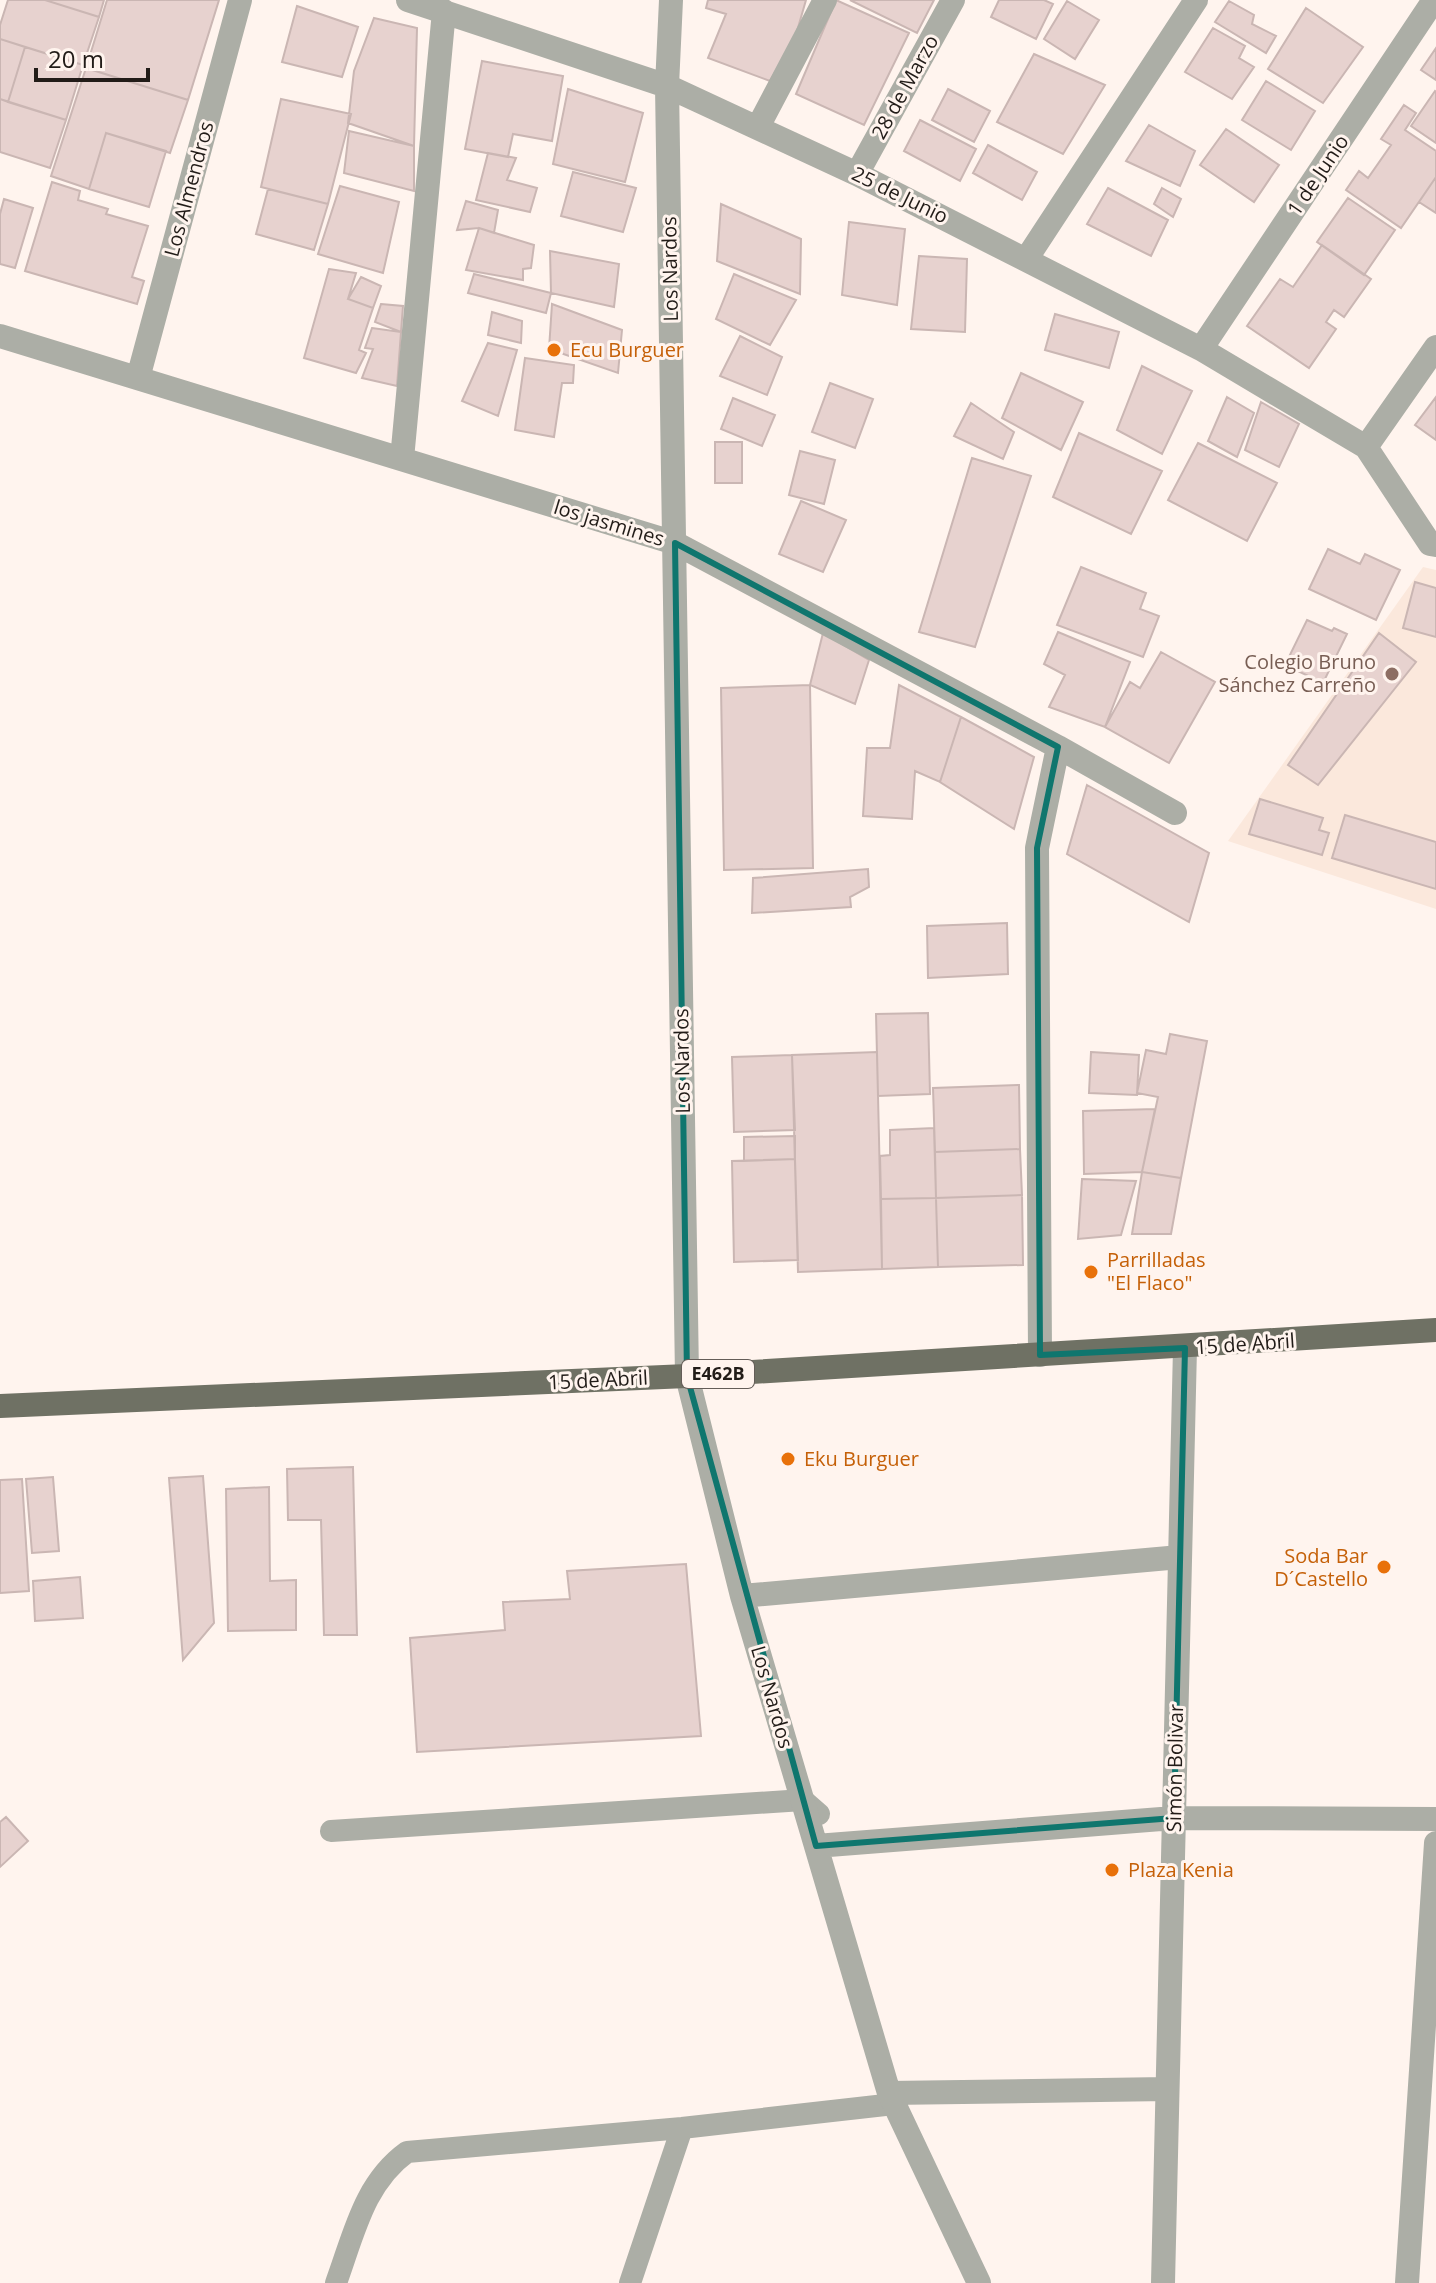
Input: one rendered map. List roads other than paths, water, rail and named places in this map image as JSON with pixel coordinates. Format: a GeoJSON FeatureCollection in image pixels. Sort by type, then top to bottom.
{"type":"FeatureCollection","features":[{"type":"Feature","properties":{"kind":"main road","name":"15 de Abril"},"geometry":{"type":"LineString","coordinates":[[0,1406],[687,1376],[1185,1348],[1436,1330]]}},
{"type":"Feature","properties":{"kind":"street","name":"Los Almendros"},"geometry":{"type":"LineString","coordinates":[[138,378],[240,0]]}},
{"type":"Feature","properties":{"kind":"street","name":"25 de Junio"},"geometry":{"type":"LineString","coordinates":[[408,0],[667,86],[758,127],[1027,258],[1201,349],[1366,447]]}},
{"type":"Feature","properties":{"kind":"street","name":"Los Nardos"},"geometry":{"type":"LineString","coordinates":[[671,0],[667,86],[687,1376],[742,1596],[811,1807],[816,1846],[892,2098],[979,2283]]}},
{"type":"Feature","properties":{"kind":"street"},"geometry":{"type":"LineString","coordinates":[[758,127],[825,0]]}},
{"type":"Feature","properties":{"kind":"street","name":"28 de Marzo"},"geometry":{"type":"LineString","coordinates":[[857,174],[953,0]]}},
{"type":"Feature","properties":{"kind":"street"},"geometry":{"type":"LineString","coordinates":[[1027,258],[1196,0]]}},
{"type":"Feature","properties":{"kind":"street","name":"1 de Junio"},"geometry":{"type":"LineString","coordinates":[[1201,349],[1434,0]]}},
{"type":"Feature","properties":{"kind":"street"},"geometry":{"type":"LineString","coordinates":[[402,459],[444,11]]}},
{"type":"Feature","properties":{"kind":"street","name":"los jasmines"},"geometry":{"type":"LineString","coordinates":[[0,336],[675,543],[1058,747],[1175,813]]}},
{"type":"Feature","properties":{"kind":"street"},"geometry":{"type":"LineString","coordinates":[[1436,347],[1366,447],[1430,544],[1436,545]]}},
{"type":"Feature","properties":{"kind":"street"},"geometry":{"type":"LineString","coordinates":[[1040,1355],[1037,848],[1058,747]]}},
{"type":"Feature","properties":{"kind":"street","name":"Simón Bolivar"},"geometry":{"type":"LineString","coordinates":[[1163,2283],[1185,1348]]}},
{"type":"Feature","properties":{"kind":"street"},"geometry":{"type":"LineString","coordinates":[[742,1596],[1180,1557]]}},
{"type":"Feature","properties":{"kind":"street"},"geometry":{"type":"LineString","coordinates":[[816,1846],[1174,1818],[1436,1819]]}},
{"type":"Feature","properties":{"kind":"street"},"geometry":{"type":"LineString","coordinates":[[1407,2283],[1430,2016],[1436,1843]]}},
{"type":"Feature","properties":{"kind":"street"},"geometry":{"type":"LineString","coordinates":[[892,2098],[1167,2089]]}},
{"type":"Feature","properties":{"kind":"lane"},"geometry":{"type":"LineString","coordinates":[[331,1831],[811,1807]]}},
{"type":"Feature","properties":{"kind":"lane"},"geometry":{"type":"LineString","coordinates":[[336,2283],[368,2196],[384,2168],[407,2152],[682,2128],[892,2098]]}},
{"type":"Feature","properties":{"kind":"lane"},"geometry":{"type":"LineString","coordinates":[[630,2283],[682,2128]]}},
{"type":"Feature","properties":{"kind":"place","name":"Ecu Burguer"},"geometry":{"type":"Point","coordinates":[554,350]}},
{"type":"Feature","properties":{"kind":"place","name":"Colegio Bruno Sánchez Carreño"},"geometry":{"type":"Point","coordinates":[1392,674]}},
{"type":"Feature","properties":{"kind":"place","name":"Parrilladas \"El Flaco\""},"geometry":{"type":"Point","coordinates":[1091,1272]}},
{"type":"Feature","properties":{"kind":"place","name":"Eku Burguer"},"geometry":{"type":"Point","coordinates":[788,1459]}},
{"type":"Feature","properties":{"kind":"place","name":"Soda Bar D´Castello"},"geometry":{"type":"Point","coordinates":[1384,1567]}},
{"type":"Feature","properties":{"kind":"place","name":"Plaza Kenia"},"geometry":{"type":"Point","coordinates":[1112,1870]}}]}
